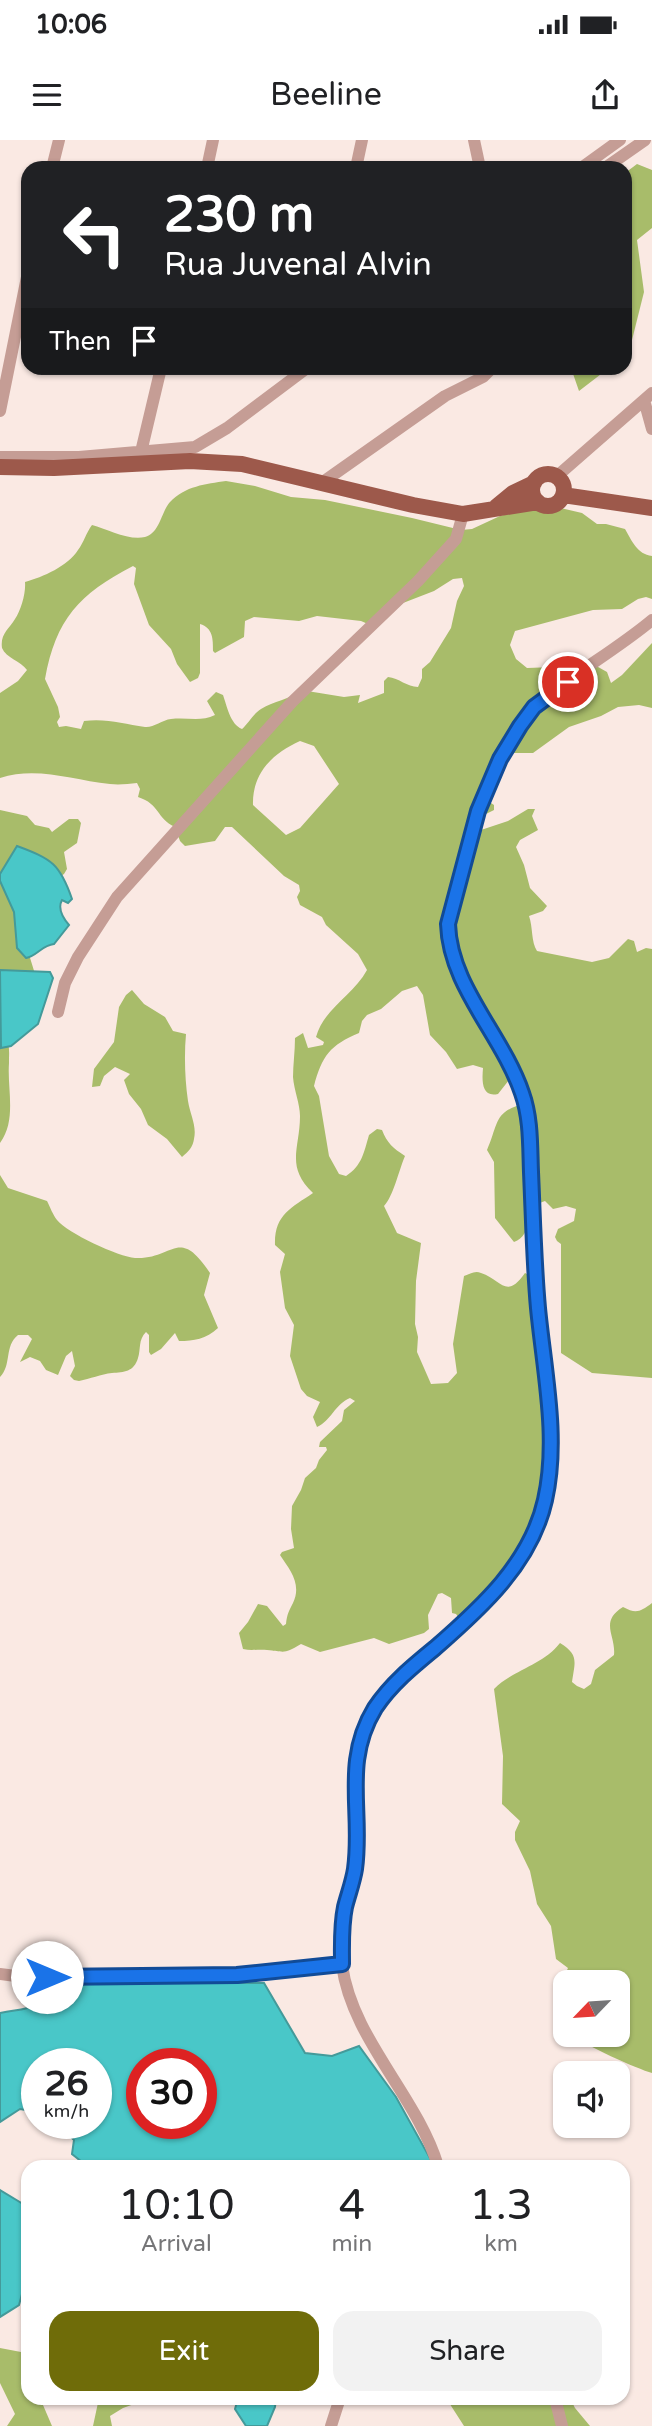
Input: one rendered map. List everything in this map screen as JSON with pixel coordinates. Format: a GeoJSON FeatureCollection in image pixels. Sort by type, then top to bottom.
{"type":"FeatureCollection","features":[{"type":"Feature","properties":{"kind":"main road"},"geometry":{"type":"LineString","coordinates":[[0,467],[54,468],[190,461],[242,464],[413,505],[463,514],[538,502],[552,505],[563,495],[563,485],[556,477],[546,475],[496,507]]}},
{"type":"Feature","properties":{"kind":"main road"},"geometry":{"type":"LineString","coordinates":[[534,483],[532,493],[538,502]]}},
{"type":"Feature","properties":{"kind":"main road"},"geometry":{"type":"LineString","coordinates":[[563,495],[652,508]]}},
{"type":"Feature","properties":{"kind":"street"},"geometry":{"type":"LineString","coordinates":[[54,161],[59,140]]}},
{"type":"Feature","properties":{"kind":"street"},"geometry":{"type":"LineString","coordinates":[[209,161],[214,140]]}},
{"type":"Feature","properties":{"kind":"street"},"geometry":{"type":"LineString","coordinates":[[358,161],[362,140]]}},
{"type":"Feature","properties":{"kind":"street"},"geometry":{"type":"LineString","coordinates":[[474,140],[478,161]]}},
{"type":"Feature","properties":{"kind":"street"},"geometry":{"type":"LineString","coordinates":[[591,161],[620,140]]}},
{"type":"Feature","properties":{"kind":"street"},"geometry":{"type":"LineString","coordinates":[[615,161],[645,140]]}},
{"type":"Feature","properties":{"kind":"street"},"geometry":{"type":"LineString","coordinates":[[0,411],[21,307]]}},
{"type":"Feature","properties":{"kind":"street"},"geometry":{"type":"LineString","coordinates":[[141,452],[159,375]]}},
{"type":"Feature","properties":{"kind":"street"},"geometry":{"type":"LineString","coordinates":[[0,457],[79,457],[195,447],[228,428],[298,375]]}},
{"type":"Feature","properties":{"kind":"street"},"geometry":{"type":"LineString","coordinates":[[323,482],[445,396],[485,375]]}},
{"type":"Feature","properties":{"kind":"street"},"geometry":{"type":"LineString","coordinates":[[648,397],[652,429]]}},
{"type":"Feature","properties":{"kind":"street"},"geometry":{"type":"LineString","coordinates":[[556,477],[648,397]]}},
{"type":"Feature","properties":{"kind":"street"},"geometry":{"type":"LineString","coordinates":[[58,1012],[65,983],[78,957],[117,897],[292,702],[418,581],[456,538],[463,514]]}},
{"type":"Feature","properties":{"kind":"street"},"geometry":{"type":"LineString","coordinates":[[436,2160],[428,2140],[366,2031],[349,1992],[342,1964],[344,1910],[355,1870],[356,1759],[365,1730],[389,1689],[472,1616],[498,1588],[535,1532],[545,1501],[550,1430],[538,1309],[529,1126],[523,1096],[512,1067],[495,1034],[474,1003],[454,961],[448,924],[478,811],[500,759],[520,726],[534,707],[652,620]]}},
{"type":"Feature","properties":{"kind":"street"},"geometry":{"type":"LineString","coordinates":[[0,1974],[23,1977],[193,1976],[258,1974],[342,1964]]}},
{"type":"Feature","properties":{"kind":"street"},"geometry":{"type":"LineString","coordinates":[[331,2426],[338,2405]]}},
{"type":"Feature","properties":{"kind":"street"},"geometry":{"type":"LineString","coordinates":[[557,2405],[562,2426]]}},
{"type":"Feature","properties":{"kind":"green space"},"geometry":{"type":"Polygon","coordinates":[[[637,164],[652,170],[652,228],[637,240],[644,292],[632,340],[632,168],[637,164]]]}},
{"type":"Feature","properties":{"kind":"green space"},"geometry":{"type":"Polygon","coordinates":[[[573,375],[600,375],[579,391],[573,375]]]}},
{"type":"Feature","properties":{"kind":"green space"},"geometry":{"type":"Polygon","coordinates":[[[226,481],[291,497],[325,500],[461,530],[472,529],[500,516],[552,506],[582,513],[597,524],[625,529],[639,550],[652,556],[652,599],[646,597],[622,609],[593,610],[515,631],[510,645],[516,659],[527,668],[582,666],[591,663],[607,672],[611,683],[652,643],[652,708],[639,705],[618,707],[569,727],[533,753],[509,753],[488,801],[494,805],[494,810],[480,817],[478,831],[508,821],[528,809],[535,809],[532,816],[538,830],[520,840],[516,847],[530,888],[547,906],[543,911],[529,916],[537,951],[592,962],[609,958],[628,939],[634,941],[637,952],[646,948],[652,949],[652,1378],[592,1373],[561,1353],[561,1244],[555,1237],[558,1229],[574,1221],[576,1209],[566,1206],[553,1209],[545,1201],[539,1204],[524,1233],[514,1242],[495,1218],[494,1162],[487,1150],[503,1114],[527,1103],[529,1097],[522,1083],[514,1090],[509,1080],[498,1094],[492,1095],[484,1087],[483,1068],[473,1065],[457,1069],[430,1035],[423,995],[417,986],[402,991],[381,1009],[367,1015],[362,1021],[359,1033],[334,1047],[324,1059],[314,1086],[319,1096],[329,1156],[339,1174],[346,1176],[356,1168],[369,1135],[377,1129],[382,1130],[391,1145],[405,1156],[393,1190],[384,1206],[397,1233],[421,1243],[416,1281],[415,1324],[417,1352],[431,1384],[448,1383],[457,1373],[453,1344],[464,1276],[479,1272],[508,1287],[519,1281],[525,1273],[531,1276],[531,1301],[547,1411],[553,1476],[535,1538],[486,1591],[463,1624],[456,1614],[452,1613],[451,1598],[442,1593],[438,1594],[428,1615],[429,1629],[424,1633],[389,1644],[374,1638],[320,1652],[301,1644],[285,1652],[243,1649],[239,1633],[258,1604],[267,1606],[283,1626],[286,1624],[296,1590],[294,1578],[280,1555],[294,1548],[292,1506],[305,1478],[316,1468],[327,1450],[326,1447],[319,1447],[320,1442],[342,1421],[344,1410],[355,1401],[350,1398],[345,1401],[317,1427],[313,1417],[320,1402],[307,1396],[301,1389],[290,1356],[294,1325],[285,1308],[280,1272],[285,1254],[275,1245],[275,1235],[285,1213],[313,1193],[299,1174],[296,1157],[300,1116],[293,1077],[295,1038],[303,1033],[308,1048],[323,1045],[324,1042],[316,1037],[325,1018],[367,970],[358,954],[326,925],[322,917],[300,905],[297,897],[299,885],[284,876],[232,827],[225,827],[215,841],[185,846],[175,827],[164,820],[150,803],[138,797],[140,789],[137,783],[110,784],[27,773],[0,778],[0,693],[18,681],[27,670],[4,651],[2,643],[21,606],[25,582],[47,574],[74,556],[92,525],[125,536],[145,537],[154,531],[167,506],[182,492],[226,481]],[[133,566],[84,598],[63,624],[45,679],[58,707],[59,727],[81,729],[84,721],[100,720],[148,727],[171,719],[204,718],[215,715],[207,701],[216,692],[223,695],[232,719],[242,729],[261,709],[301,690],[344,697],[360,695],[358,703],[384,693],[384,681],[388,677],[418,687],[422,669],[430,662],[451,628],[457,601],[464,586],[462,578],[453,579],[434,591],[403,603],[375,627],[361,621],[317,616],[299,621],[254,617],[245,621],[244,637],[215,653],[210,631],[200,624],[200,673],[198,678],[190,682],[177,664],[171,649],[149,625],[134,584],[136,568],[133,566]],[[300,741],[281,752],[266,766],[256,783],[254,794],[253,805],[286,835],[300,828],[339,784],[314,746],[300,741]]]}},
{"type":"Feature","properties":{"kind":"green space"},"geometry":{"type":"Polygon","coordinates":[[[0,810],[27,816],[35,825],[49,828],[52,832],[69,819],[78,819],[81,823],[77,843],[64,852],[67,869],[64,874],[55,880],[19,922],[35,974],[6,1036],[9,1049],[10,1114],[0,1143],[0,810]]]}},
{"type":"Feature","properties":{"kind":"green space"},"geometry":{"type":"Polygon","coordinates":[[[132,990],[144,1004],[165,1017],[173,1031],[186,1034],[186,1085],[195,1134],[191,1147],[182,1157],[167,1139],[148,1125],[141,1109],[129,1094],[124,1080],[130,1074],[115,1067],[104,1076],[100,1086],[92,1087],[94,1069],[114,1042],[119,1007],[132,990]]]}},
{"type":"Feature","properties":{"kind":"green space"},"geometry":{"type":"Polygon","coordinates":[[[0,1175],[8,1188],[47,1201],[63,1225],[106,1249],[135,1258],[148,1257],[175,1248],[190,1251],[210,1273],[204,1295],[218,1328],[204,1337],[190,1341],[179,1341],[175,1333],[161,1349],[151,1355],[149,1335],[146,1332],[136,1363],[131,1369],[79,1381],[70,1376],[75,1366],[72,1351],[66,1356],[58,1375],[46,1370],[40,1361],[30,1357],[20,1362],[32,1339],[28,1335],[18,1335],[11,1345],[6,1367],[0,1377],[0,1175]]]}},
{"type":"Feature","properties":{"kind":"green space"},"geometry":{"type":"Polygon","coordinates":[[[652,1603],[652,2073],[630,2065],[630,2061],[621,2061],[596,2048],[630,2048],[630,1970],[567,1970],[556,1959],[551,1926],[537,1904],[530,1871],[515,1840],[520,1821],[502,1804],[503,1756],[494,1689],[545,1657],[560,1643],[573,1655],[572,1682],[584,1689],[591,1684],[595,1670],[614,1655],[610,1629],[612,1618],[623,1607],[638,1611],[652,1603]]]}},
{"type":"Feature","properties":{"kind":"green space"},"geometry":{"type":"Polygon","coordinates":[[[0,2348],[21,2352],[21,2405],[43,2405],[52,2426],[7,2426],[15,2414],[0,2383],[0,2348]]]}},
{"type":"Feature","properties":{"kind":"green space"},"geometry":{"type":"Polygon","coordinates":[[[98,2405],[131,2405],[110,2416],[112,2426],[93,2426],[98,2405]]]}},
{"type":"Feature","properties":{"kind":"green space"},"geometry":{"type":"Polygon","coordinates":[[[450,2405],[574,2405],[590,2426],[464,2426],[450,2405]]]}},
{"type":"Feature","properties":{"kind":"water"},"geometry":{"type":"Polygon","coordinates":[[[17,846],[53,864],[59,870],[72,899],[68,903],[62,900],[60,907],[69,925],[54,944],[26,958],[17,948],[14,912],[0,881],[0,874],[17,846]]]}},
{"type":"Feature","properties":{"kind":"water"},"geometry":{"type":"Polygon","coordinates":[[[0,970],[50,972],[53,978],[38,1024],[11,1046],[1,1048],[0,970]]]}},
{"type":"Feature","properties":{"kind":"water"},"geometry":{"type":"Polygon","coordinates":[[[46,1982],[264,1983],[305,2053],[332,2056],[359,2046],[396,2097],[431,2160],[80,2160],[72,2154],[73,2139],[112,2139],[112,2048],[21,2048],[21,2109],[0,2122],[0,2013],[25,2009],[35,2004],[46,1982]]]}},
{"type":"Feature","properties":{"kind":"water"},"geometry":{"type":"Polygon","coordinates":[[[0,2190],[21,2203],[21,2298],[19,2305],[0,2317],[0,2190]]]}},
{"type":"Feature","properties":{"kind":"water"},"geometry":{"type":"Polygon","coordinates":[[[236,2405],[275,2405],[267,2426],[246,2426],[235,2409],[236,2405]]]}},
{"type":"Feature","properties":{"kind":"route"},"geometry":{"type":"LineString","coordinates":[[47,1977],[237,1975],[342,1964],[344,1910],[355,1870],[356,1759],[365,1730],[389,1689],[472,1616],[498,1588],[535,1532],[545,1501],[550,1430],[538,1309],[529,1126],[523,1096],[512,1067],[463,983],[454,961],[448,924],[478,811],[500,759],[534,707],[568,682]]}}]}
